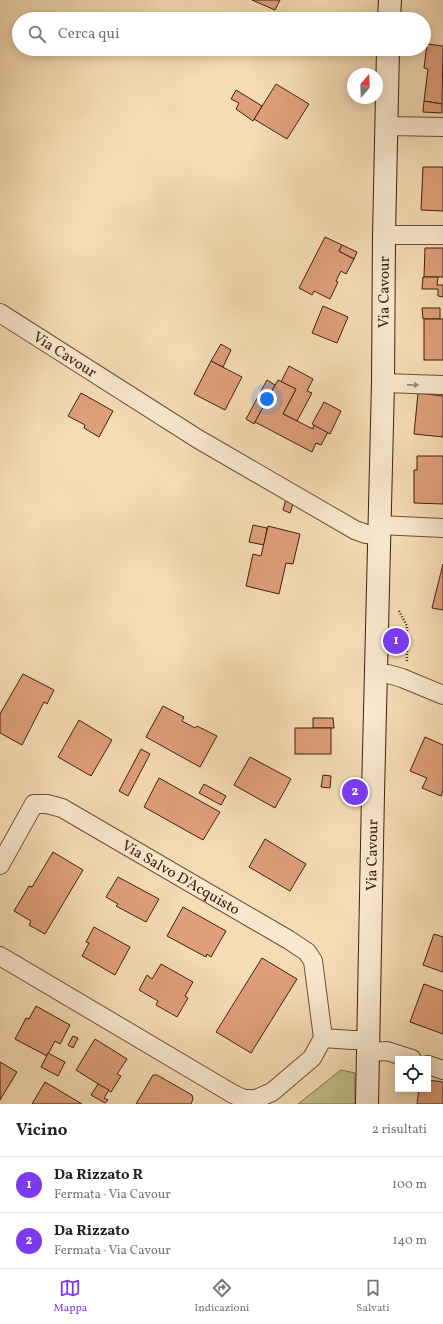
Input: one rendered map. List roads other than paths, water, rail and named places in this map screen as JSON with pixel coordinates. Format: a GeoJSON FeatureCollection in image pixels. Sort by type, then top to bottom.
{"type":"FeatureCollection","features":[{"type":"Feature","properties":{"kind":"main road"},"geometry":{"type":"LineString","coordinates":[[389,12],[390,0]]}},
{"type":"Feature","properties":{"kind":"main road","name":"Via Cavour"},"geometry":{"type":"LineString","coordinates":[[367,1104],[383,383],[384,235],[388,56]]}},
{"type":"Feature","properties":{"kind":"street"},"geometry":{"type":"LineString","coordinates":[[387,126],[443,127]]}},
{"type":"Feature","properties":{"kind":"street"},"geometry":{"type":"LineString","coordinates":[[384,235],[443,235]]}},
{"type":"Feature","properties":{"kind":"street","name":"Via Cavour"},"geometry":{"type":"LineString","coordinates":[[0,313],[211,447],[355,530],[366,534],[379,530]]}},
{"type":"Feature","properties":{"kind":"street"},"geometry":{"type":"LineString","coordinates":[[383,383],[443,385]]}},
{"type":"Feature","properties":{"kind":"street"},"geometry":{"type":"LineString","coordinates":[[379,530],[443,528]]}},
{"type":"Feature","properties":{"kind":"street"},"geometry":{"type":"LineString","coordinates":[[376,674],[388,674],[402,678],[443,695]]}},
{"type":"Feature","properties":{"kind":"street","name":"Via Salvo D'Acquisto"},"geometry":{"type":"LineString","coordinates":[[0,865],[34,804],[46,804],[62,808],[289,940],[307,952],[313,961],[323,1038]]}},
{"type":"Feature","properties":{"kind":"street"},"geometry":{"type":"LineString","coordinates":[[0,956],[233,1094],[244,1099],[256,1099],[272,1092],[312,1058],[323,1038],[352,1040],[403,1056]]}},
{"type":"Feature","properties":{"kind":"street"},"geometry":{"type":"LineString","coordinates":[[431,1066],[443,1070]]}},
{"type":"Feature","properties":{"kind":"place","name":"Da Rizzato R"},"geometry":{"type":"Point","coordinates":[396,641]}},
{"type":"Feature","properties":{"kind":"place","name":"Da Rizzato"},"geometry":{"type":"Point","coordinates":[355,792]}}]}
